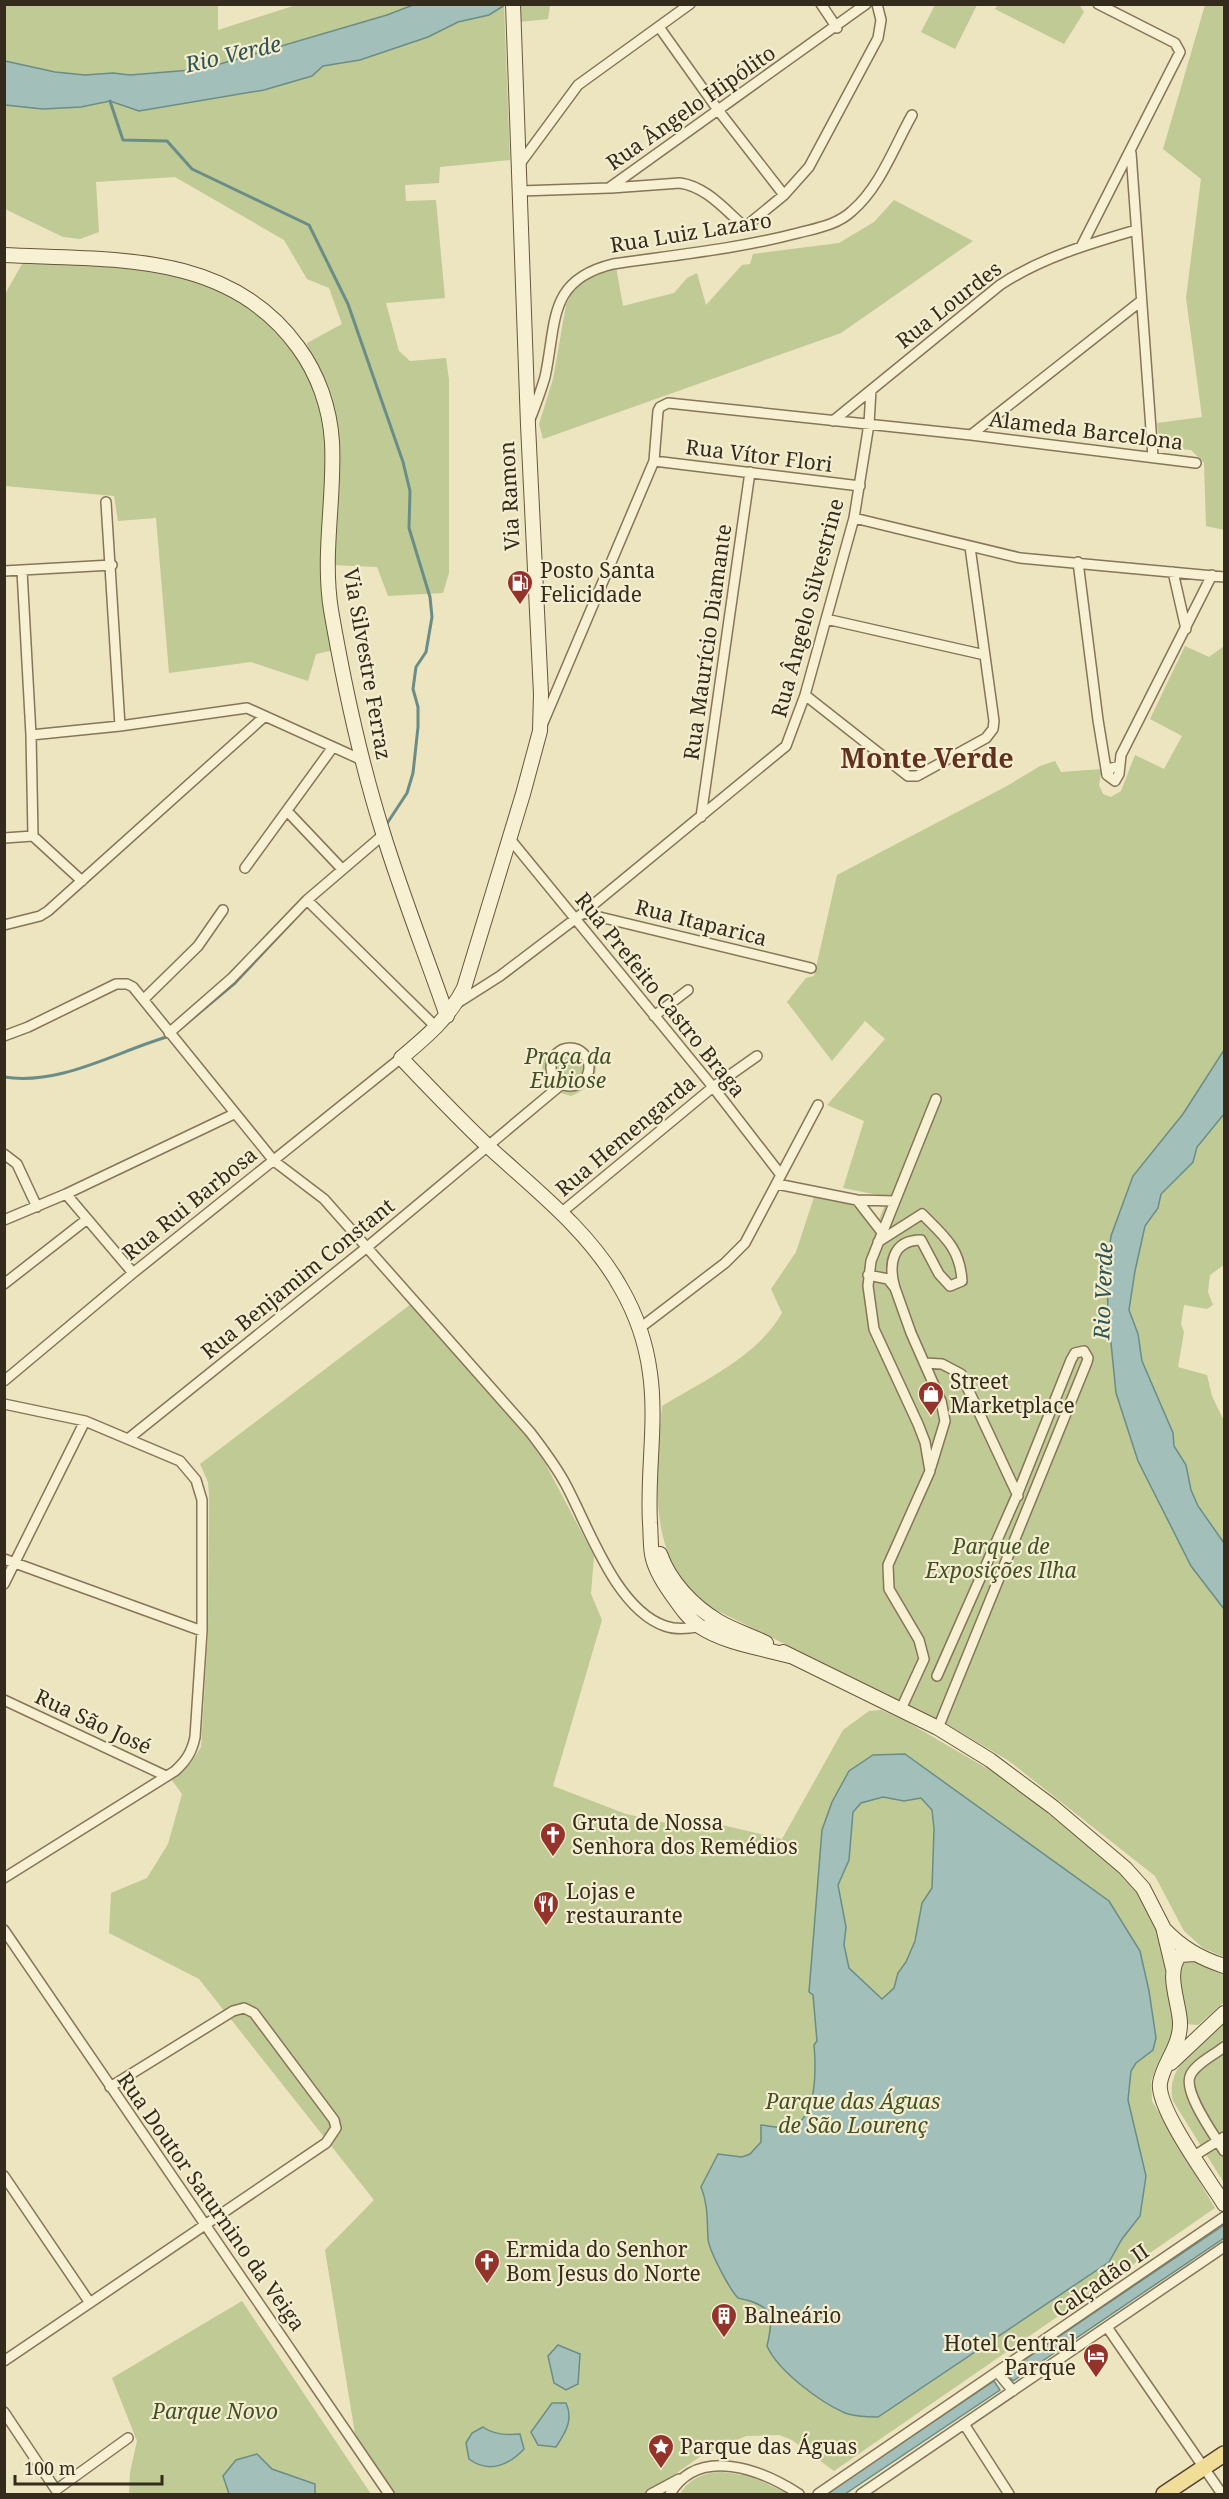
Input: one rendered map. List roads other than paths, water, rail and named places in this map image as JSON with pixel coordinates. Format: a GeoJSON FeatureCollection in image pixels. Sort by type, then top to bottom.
{"type":"FeatureCollection","features":[{"type":"Feature","properties":{"kind":"main road","name":"Via Ramon"},"geometry":{"type":"LineString","coordinates":[[402,1059],[437,1028],[456,1004],[473,964],[540,731],[541,694],[528,425],[513,4]]}},
{"type":"Feature","properties":{"kind":"main road","name":"Via Silvestre Ferraz"},"geometry":{"type":"LineString","coordinates":[[4,255],[157,265],[206,276],[250,299],[269,313],[303,353],[320,389],[329,418],[333,470],[326,570],[331,609],[362,760],[383,835],[447,1016]]}},
{"type":"Feature","properties":{"kind":"main road"},"geometry":{"type":"LineString","coordinates":[[402,1059],[489,1147],[562,1212],[609,1268],[632,1307],[649,1364],[652,1392],[648,1501],[652,1551],[660,1576],[682,1609],[700,1627],[790,1656]]}},
{"type":"Feature","properties":{"kind":"main road"},"geometry":{"type":"LineString","coordinates":[[650,1520],[661,1558],[678,1586],[698,1607],[719,1622],[938,1728],[990,1760],[1032,1789],[1125,1868],[1143,1888],[1163,1927],[1173,1969],[1180,2024],[1175,2046],[1161,2077],[1162,2103],[1224,2204]]}},
{"type":"Feature","properties":{"kind":"main road"},"geometry":{"type":"LineString","coordinates":[[1163,1927],[1178,1944],[1224,1966]]}},
{"type":"Feature","properties":{"kind":"main road"},"geometry":{"type":"LineString","coordinates":[[1173,1969],[1180,1955],[1195,1954]]}},
{"type":"Feature","properties":{"kind":"main road"},"geometry":{"type":"LineString","coordinates":[[1167,2067],[1224,2013]]}},
{"type":"Feature","properties":{"kind":"main road"},"geometry":{"type":"LineString","coordinates":[[1180,2024],[1194,2030],[1204,2031]]}},
{"type":"Feature","properties":{"kind":"main road"},"geometry":{"type":"LineString","coordinates":[[1164,2494],[1224,2454]]}},
{"type":"Feature","properties":{"kind":"street"},"geometry":{"type":"LineString","coordinates":[[519,165],[578,85],[690,4]]}},
{"type":"Feature","properties":{"kind":"street"},"geometry":{"type":"LineString","coordinates":[[821,4],[837,28]]}},
{"type":"Feature","properties":{"kind":"street","name":"Rua Ângelo Hipólito"},"geometry":{"type":"LineString","coordinates":[[520,191],[609,188],[837,28],[866,4]]}},
{"type":"Feature","properties":{"kind":"street"},"geometry":{"type":"LineString","coordinates":[[742,247],[745,227],[784,195],[809,167],[878,38],[881,20],[877,4]]}},
{"type":"Feature","properties":{"kind":"street"},"geometry":{"type":"LineString","coordinates":[[1081,247],[1180,52],[1175,44],[1098,4]]}},
{"type":"Feature","properties":{"kind":"street"},"geometry":{"type":"LineString","coordinates":[[658,27],[718,110],[784,195]]}},
{"type":"Feature","properties":{"kind":"street","name":"Rua Luiz Lazaro"},"geometry":{"type":"LineString","coordinates":[[528,425],[544,379],[558,309],[564,292],[577,278],[593,269],[613,264],[742,247],[829,225],[851,213],[870,191],[912,115]]}},
{"type":"Feature","properties":{"kind":"street"},"geometry":{"type":"LineString","coordinates":[[1131,151],[1153,457]]}},
{"type":"Feature","properties":{"kind":"street"},"geometry":{"type":"LineString","coordinates":[[609,188],[680,183],[691,185],[703,190],[745,227]]}},
{"type":"Feature","properties":{"kind":"street","name":"Rua Lourdes"},"geometry":{"type":"LineString","coordinates":[[833,421],[1000,285],[1038,264],[1081,247],[1136,230]]}},
{"type":"Feature","properties":{"kind":"street"},"geometry":{"type":"LineString","coordinates":[[971,435],[1141,301]]}},
{"type":"Feature","properties":{"kind":"street","name":"Rua Ângelo Silvestrine"},"geometry":{"type":"LineString","coordinates":[[701,818],[782,751],[790,739],[805,695],[854,518],[869,423],[871,390]]}},
{"type":"Feature","properties":{"kind":"street","name":"Alameda Barcelona"},"geometry":{"type":"LineString","coordinates":[[540,731],[654,461],[658,411],[660,407],[668,403],[869,423],[1196,463]]}},
{"type":"Feature","properties":{"kind":"street","name":"Rua Vítor Flori"},"geometry":{"type":"LineString","coordinates":[[654,461],[860,486]]}},
{"type":"Feature","properties":{"kind":"street","name":"Rua Maurício Diamante"},"geometry":{"type":"LineString","coordinates":[[701,818],[750,472]]}},
{"type":"Feature","properties":{"kind":"street"},"geometry":{"type":"LineString","coordinates":[[106,502],[112,565],[120,726]]}},
{"type":"Feature","properties":{"kind":"street"},"geometry":{"type":"LineString","coordinates":[[854,518],[1020,558],[1224,577]]}},
{"type":"Feature","properties":{"kind":"street"},"geometry":{"type":"LineString","coordinates":[[805,695],[903,774],[917,776],[986,738],[993,729],[994,721],[970,546]]}},
{"type":"Feature","properties":{"kind":"street"},"geometry":{"type":"LineString","coordinates":[[1078,562],[1107,775],[1115,781],[1119,774],[1121,755],[1212,575]]}},
{"type":"Feature","properties":{"kind":"street"},"geometry":{"type":"LineString","coordinates":[[4,572],[112,565]]}},
{"type":"Feature","properties":{"kind":"street"},"geometry":{"type":"LineString","coordinates":[[22,571],[32,735],[33,836]]}},
{"type":"Feature","properties":{"kind":"street"},"geometry":{"type":"LineString","coordinates":[[1173,572],[1186,629]]}},
{"type":"Feature","properties":{"kind":"street"},"geometry":{"type":"LineString","coordinates":[[826,618],[985,655]]}},
{"type":"Feature","properties":{"kind":"street"},"geometry":{"type":"LineString","coordinates":[[32,735],[120,726],[240,708],[265,716],[362,760]]}},
{"type":"Feature","properties":{"kind":"street"},"geometry":{"type":"LineString","coordinates":[[4,925],[40,916],[265,716]]}},
{"type":"Feature","properties":{"kind":"street"},"geometry":{"type":"LineString","coordinates":[[245,868],[333,747]]}},
{"type":"Feature","properties":{"kind":"street"},"geometry":{"type":"LineString","coordinates":[[287,811],[342,870]]}},
{"type":"Feature","properties":{"kind":"street"},"geometry":{"type":"LineString","coordinates":[[456,1004],[500,976],[584,913],[701,818]]}},
{"type":"Feature","properties":{"kind":"street"},"geometry":{"type":"LineString","coordinates":[[169,1033],[232,978],[306,900],[383,835]]}},
{"type":"Feature","properties":{"kind":"street"},"geometry":{"type":"LineString","coordinates":[[4,838],[33,836],[82,881]]}},
{"type":"Feature","properties":{"kind":"street","name":"Rua Prefeito Castro Braga"},"geometry":{"type":"LineString","coordinates":[[510,839],[713,1087],[779,1179]]}},
{"type":"Feature","properties":{"kind":"street"},"geometry":{"type":"LineString","coordinates":[[306,900],[437,1028]]}},
{"type":"Feature","properties":{"kind":"street"},"geometry":{"type":"LineString","coordinates":[[144,999],[198,946],[223,910]]}},
{"type":"Feature","properties":{"kind":"street","name":"Rua Itaparica"},"geometry":{"type":"LineString","coordinates":[[584,913],[811,968]]}},
{"type":"Feature","properties":{"kind":"street"},"geometry":{"type":"LineString","coordinates":[[4,1035],[28,1027],[116,984],[127,984],[133,987],[274,1161],[324,1199],[424,1310],[544,1450],[567,1488],[601,1559],[628,1597],[642,1612],[666,1627],[700,1627],[719,1622]]}},
{"type":"Feature","properties":{"kind":"street"},"geometry":{"type":"LineString","coordinates":[[654,1016],[688,990]]}},
{"type":"Feature","properties":{"kind":"street"},"geometry":{"type":"LineString","coordinates":[[568,1047],[578,1049],[586,1055],[590,1065],[588,1074],[582,1082],[572,1086],[562,1084],[555,1078],[551,1069],[553,1059],[559,1051],[568,1047]]}},
{"type":"Feature","properties":{"kind":"street","name":"Rua Hemengarda"},"geometry":{"type":"LineString","coordinates":[[562,1212],[713,1087],[757,1056]]}},
{"type":"Feature","properties":{"kind":"street","name":"Rua Rui Barbosa"},"geometry":{"type":"LineString","coordinates":[[4,1381],[133,1273],[402,1059]]}},
{"type":"Feature","properties":{"kind":"street","name":"Rua Benjamim Constant"},"geometry":{"type":"LineString","coordinates":[[128,1439],[366,1248],[562,1084]]}},
{"type":"Feature","properties":{"kind":"street"},"geometry":{"type":"LineString","coordinates":[[930,1471],[925,1442],[918,1424],[874,1329],[870,1315],[868,1275],[881,1232],[936,1099]]}},
{"type":"Feature","properties":{"kind":"street"},"geometry":{"type":"LineString","coordinates":[[640,1328],[738,1252],[754,1229],[818,1105]]}},
{"type":"Feature","properties":{"kind":"street"},"geometry":{"type":"LineString","coordinates":[[4,1220],[66,1194],[234,1114]]}},
{"type":"Feature","properties":{"kind":"street"},"geometry":{"type":"LineString","coordinates":[[4,1154],[13,1158],[17,1164],[37,1207]]}},
{"type":"Feature","properties":{"kind":"street"},"geometry":{"type":"LineString","coordinates":[[779,1179],[857,1200],[894,1202]]}},
{"type":"Feature","properties":{"kind":"street"},"geometry":{"type":"LineString","coordinates":[[66,1194],[133,1273]]}},
{"type":"Feature","properties":{"kind":"street"},"geometry":{"type":"LineString","coordinates":[[857,1200],[881,1232]]}},
{"type":"Feature","properties":{"kind":"street"},"geometry":{"type":"LineString","coordinates":[[878,1242],[922,1214],[949,1241],[961,1264],[962,1281],[950,1286],[939,1274],[921,1240],[909,1243],[897,1250],[891,1266],[890,1272],[895,1288],[941,1401],[945,1421],[930,1471],[888,1565],[889,1589],[919,1640],[924,1659],[901,1709]]}},
{"type":"Feature","properties":{"kind":"street"},"geometry":{"type":"LineString","coordinates":[[4,1284],[86,1220]]}},
{"type":"Feature","properties":{"kind":"street"},"geometry":{"type":"LineString","coordinates":[[868,1275],[888,1279],[895,1288]]}},
{"type":"Feature","properties":{"kind":"street"},"geometry":{"type":"LineString","coordinates":[[937,1676],[1017,1495],[1071,1360],[1075,1353],[1084,1351],[1088,1358],[1087,1362],[938,1728]]}},
{"type":"Feature","properties":{"kind":"street"},"geometry":{"type":"LineString","coordinates":[[924,1363],[942,1364],[960,1374],[1017,1495],[1026,1508]]}},
{"type":"Feature","properties":{"kind":"street"},"geometry":{"type":"LineString","coordinates":[[4,1404],[85,1421],[184,1464],[196,1480],[202,1500],[202,1631],[195,1737],[192,1751],[184,1763],[166,1776],[4,1878]]}},
{"type":"Feature","properties":{"kind":"street"},"geometry":{"type":"LineString","coordinates":[[4,1584],[85,1421]]}},
{"type":"Feature","properties":{"kind":"street"},"geometry":{"type":"LineString","coordinates":[[4,1559],[202,1631]]}},
{"type":"Feature","properties":{"kind":"street","name":"Rua São José"},"geometry":{"type":"LineString","coordinates":[[4,1700],[166,1776]]}},
{"type":"Feature","properties":{"kind":"street","name":"Rua Doutor Saturnino da Veiga"},"geometry":{"type":"LineString","coordinates":[[4,1930],[389,2494]]}},
{"type":"Feature","properties":{"kind":"street"},"geometry":{"type":"LineString","coordinates":[[4,2361],[326,2143],[336,2128],[334,2120],[254,2013],[244,2008],[233,2011],[110,2087]]}},
{"type":"Feature","properties":{"kind":"street"},"geometry":{"type":"LineString","coordinates":[[1224,2047],[1199,2066],[1191,2074],[1188,2083],[1196,2105],[1221,2139],[1224,2151]]}},
{"type":"Feature","properties":{"kind":"street"},"geometry":{"type":"LineString","coordinates":[[1194,2156],[1221,2139]]}},
{"type":"Feature","properties":{"kind":"street"},"geometry":{"type":"LineString","coordinates":[[4,2176],[90,2303]]}},
{"type":"Feature","properties":{"kind":"street","name":"Calçadão II"},"geometry":{"type":"LineString","coordinates":[[818,2494],[1224,2217]]}},
{"type":"Feature","properties":{"kind":"street"},"geometry":{"type":"LineString","coordinates":[[861,2494],[1224,2247]]}},
{"type":"Feature","properties":{"kind":"street"},"geometry":{"type":"LineString","coordinates":[[1107,2327],[1222,2494]]}},
{"type":"Feature","properties":{"kind":"street"},"geometry":{"type":"LineString","coordinates":[[998,2373],[1012,2391]]}},
{"type":"Feature","properties":{"kind":"street"},"geometry":{"type":"LineString","coordinates":[[4,2412],[56,2490],[128,2438]]}},
{"type":"Feature","properties":{"kind":"street"},"geometry":{"type":"LineString","coordinates":[[964,2424],[1009,2494]]}},
{"type":"Feature","properties":{"kind":"street"},"geometry":{"type":"LineString","coordinates":[[651,2494],[689,2473],[708,2466],[723,2465],[759,2473],[799,2494]]}},
{"type":"Feature","properties":{"kind":"street"},"geometry":{"type":"LineString","coordinates":[[670,2494],[689,2473]]}},
{"type":"Feature","properties":{"kind":"water"},"geometry":{"type":"Polygon","coordinates":[[[413,5],[505,5],[489,15],[458,22],[428,37],[360,60],[323,66],[312,76],[264,90],[139,111],[110,101],[81,107],[43,109],[5,105],[5,61],[55,72],[85,75],[113,73],[130,75],[203,69],[387,15],[413,5]]]}},
{"type":"Feature","properties":{"kind":"water"},"geometry":{"type":"Polygon","coordinates":[[[1224,1050],[1224,1114],[1197,1147],[1193,1162],[1161,1194],[1158,1208],[1145,1226],[1129,1310],[1138,1334],[1142,1361],[1173,1433],[1174,1446],[1186,1465],[1191,1490],[1198,1506],[1224,1543],[1224,1609],[1191,1566],[1138,1461],[1116,1393],[1108,1313],[1107,1271],[1111,1236],[1133,1176],[1183,1114],[1224,1050]]]}},
{"type":"Feature","properties":{"kind":"water"},"geometry":{"type":"Polygon","coordinates":[[[905,1754],[1109,1901],[1140,1951],[1156,2038],[1153,2050],[1136,2063],[1131,2071],[1128,2100],[1146,2176],[1140,2216],[1122,2239],[1109,2262],[878,2417],[866,2417],[845,2413],[812,2394],[772,2356],[767,2346],[770,2326],[768,2312],[758,2304],[738,2298],[734,2294],[712,2251],[701,2187],[718,2154],[742,2157],[750,2154],[761,2142],[761,2125],[790,2127],[806,2114],[810,2104],[815,2079],[814,2045],[817,2041],[813,1995],[809,1992],[822,1830],[832,1802],[849,1771],[873,1755],[905,1754]],[[883,1797],[861,1803],[853,1812],[849,1860],[838,1885],[846,1927],[844,1945],[849,1968],[882,1999],[894,1988],[898,1973],[906,1962],[915,1941],[922,1903],[932,1888],[934,1829],[932,1810],[921,1798],[904,1801],[883,1797]]]}},
{"type":"Feature","properties":{"kind":"water"},"geometry":{"type":"Polygon","coordinates":[[[1224,2225],[1224,2238],[1013,2381],[1006,2372],[1224,2225]]]}},
{"type":"Feature","properties":{"kind":"water"},"geometry":{"type":"Polygon","coordinates":[[[558,2345],[580,2354],[578,2384],[566,2390],[554,2383],[548,2356],[558,2345]]]}},
{"type":"Feature","properties":{"kind":"water"},"geometry":{"type":"Polygon","coordinates":[[[994,2381],[1000,2390],[845,2494],[826,2494],[994,2381]]]}},
{"type":"Feature","properties":{"kind":"water"},"geometry":{"type":"Polygon","coordinates":[[[552,2403],[566,2403],[569,2421],[556,2447],[538,2445],[531,2432],[552,2403]]]}},
{"type":"Feature","properties":{"kind":"water"},"geometry":{"type":"Polygon","coordinates":[[[483,2427],[501,2434],[520,2434],[524,2449],[512,2459],[498,2466],[476,2464],[469,2459],[466,2443],[472,2433],[483,2427]]]}},
{"type":"Feature","properties":{"kind":"water"},"geometry":{"type":"Polygon","coordinates":[[[257,2454],[272,2469],[315,2484],[315,2494],[229,2494],[223,2476],[236,2460],[257,2454]]]}},
{"type":"Feature","properties":{"kind":"waterway"},"geometry":{"type":"LineString","coordinates":[[110,101],[123,140],[167,141],[192,169],[309,225],[348,304],[403,462],[410,491],[409,528],[430,597],[432,617],[426,652],[416,667],[413,689],[418,707],[413,773],[407,793],[386,825]]}},
{"type":"Feature","properties":{"kind":"waterway"},"geometry":{"type":"LineString","coordinates":[[180,1029],[235,983],[292,922]]}},
{"type":"Feature","properties":{"kind":"waterway"},"geometry":{"type":"LineString","coordinates":[[4,1077],[25,1078],[68,1072],[170,1036]]}},
{"type":"Feature","properties":{"kind":"place","name":"Posto Santa Felicidade"},"geometry":{"type":"Point","coordinates":[520,606]}},
{"type":"Feature","properties":{"kind":"place","name":"Street Marketplace"},"geometry":{"type":"Point","coordinates":[931,1417]}},
{"type":"Feature","properties":{"kind":"place","name":"Gruta de Nossa Senhora dos Remédios"},"geometry":{"type":"Point","coordinates":[553,1858]}},
{"type":"Feature","properties":{"kind":"place","name":"Lojas e restaurante"},"geometry":{"type":"Point","coordinates":[546,1927]}},
{"type":"Feature","properties":{"kind":"place","name":"Ermida do Senhor Bom Jesus do Norte"},"geometry":{"type":"Point","coordinates":[487,2285]}},
{"type":"Feature","properties":{"kind":"place","name":"Balneário"},"geometry":{"type":"Point","coordinates":[724,2339]}},
{"type":"Feature","properties":{"kind":"place","name":"Hotel Central Parque"},"geometry":{"type":"Point","coordinates":[1096,2379]}},
{"type":"Feature","properties":{"kind":"place","name":"Parque das Águas"},"geometry":{"type":"Point","coordinates":[661,2470]}},
{"type":"Feature","properties":{"kind":"district","name":"Monte Verde"},"geometry":{"type":"Point","coordinates":[927,759]}},
{"type":"Feature","properties":{"kind":"water label","name":"Rio Verde"},"geometry":{"type":"Point","coordinates":[233,54]}},
{"type":"Feature","properties":{"kind":"water label","name":"Rio Verde"},"geometry":{"type":"Point","coordinates":[1103,1291]}},
{"type":"Feature","properties":{"kind":"park label","name":"Praça da Eubiose"},"geometry":{"type":"Point","coordinates":[568,1069]}},
{"type":"Feature","properties":{"kind":"park label","name":"Parque de Exposições Ilha"},"geometry":{"type":"Point","coordinates":[1001,1559]}},
{"type":"Feature","properties":{"kind":"park label","name":"Parque das Águas de São Lourenç"},"geometry":{"type":"Point","coordinates":[853,2114]}},
{"type":"Feature","properties":{"kind":"park label","name":"Parque Novo"},"geometry":{"type":"Point","coordinates":[215,2412]}}]}
